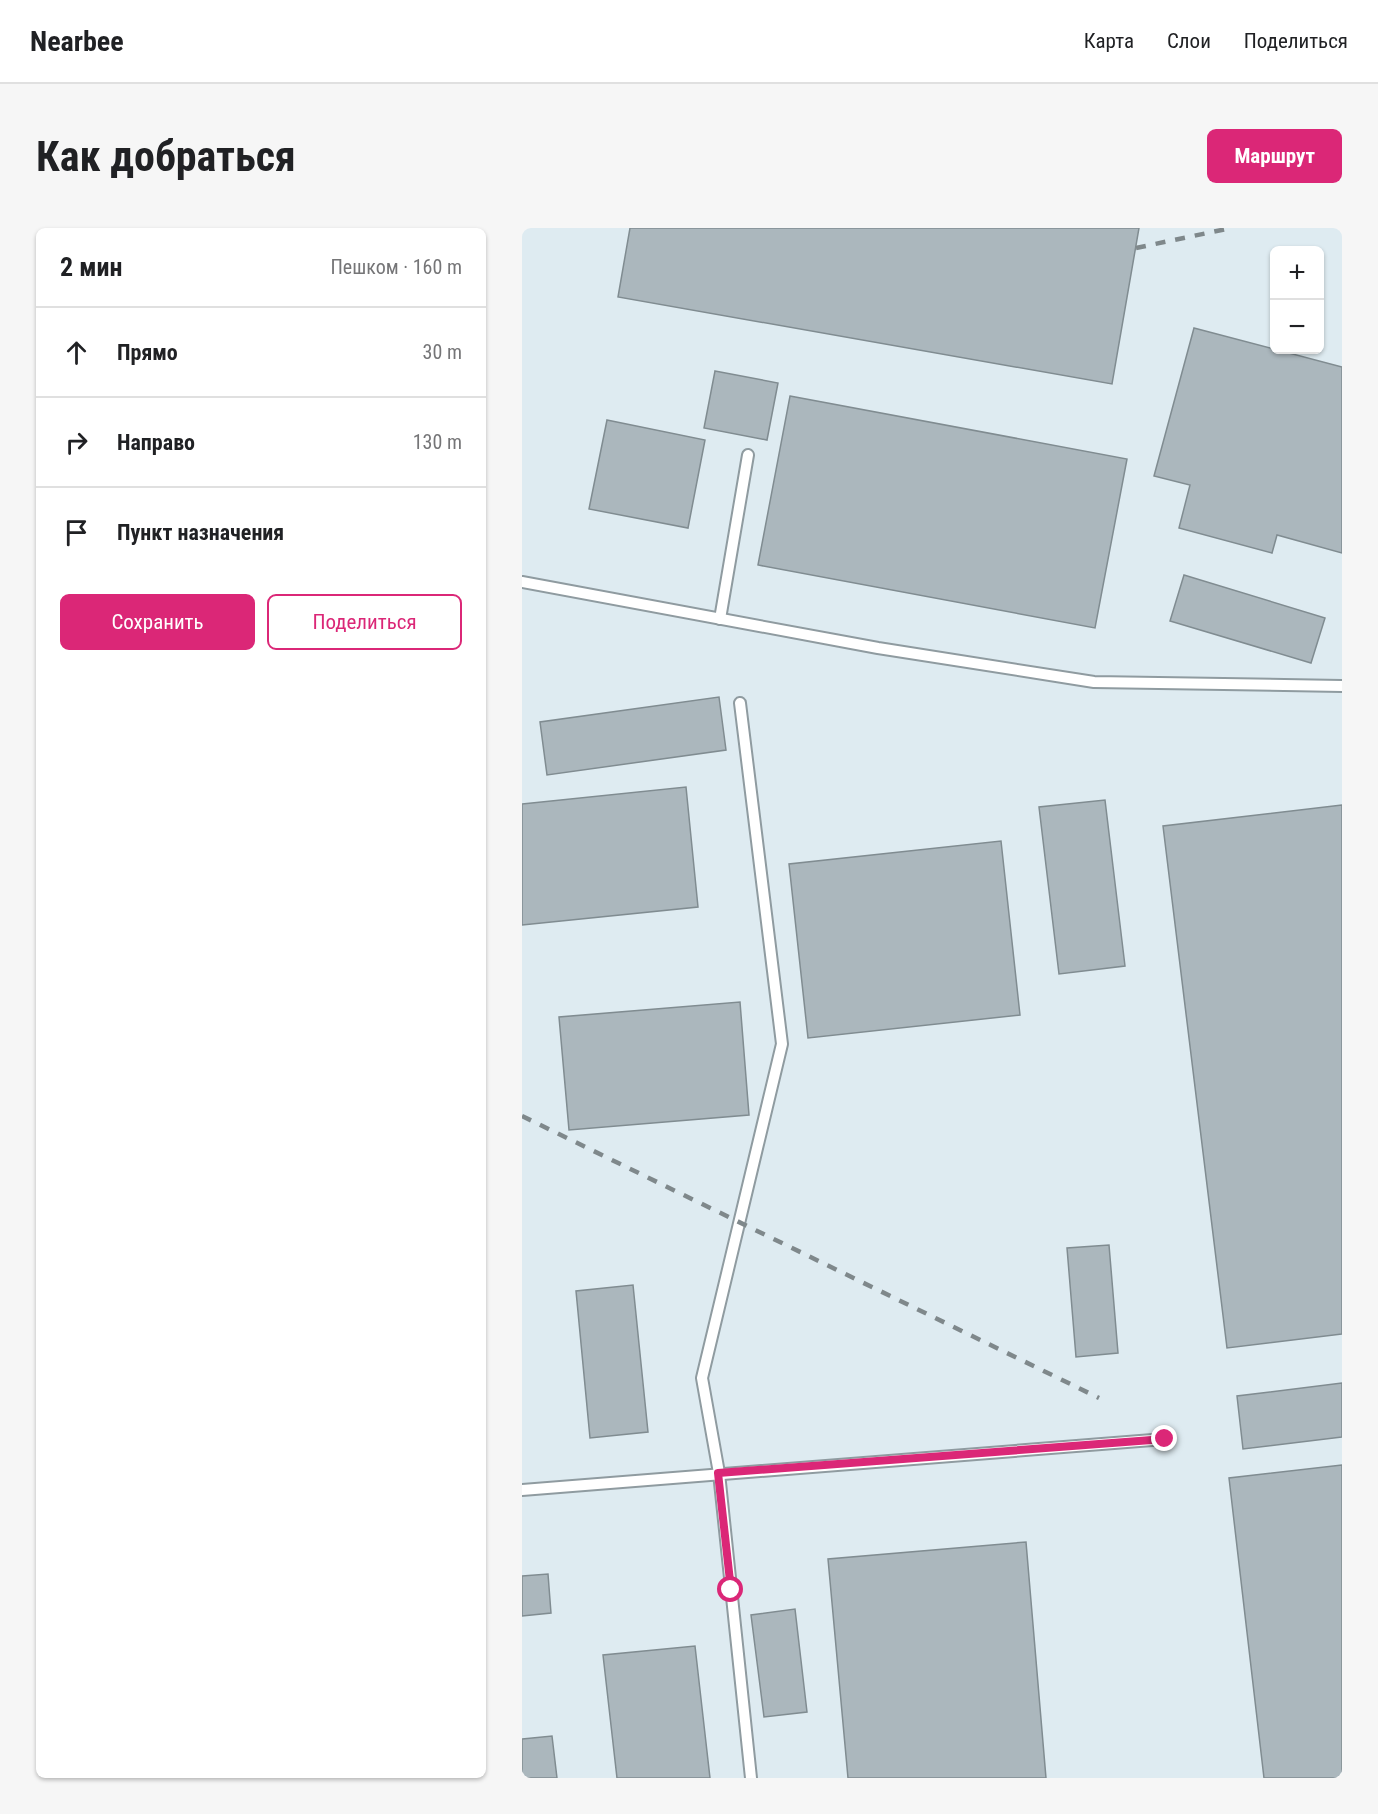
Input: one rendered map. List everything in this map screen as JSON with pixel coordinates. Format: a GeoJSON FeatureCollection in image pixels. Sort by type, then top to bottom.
{"type":"FeatureCollection","features":[{"type":"Feature","properties":{"kind":"lane"},"geometry":{"type":"LineString","coordinates":[[720,619],[748,455]]}},
{"type":"Feature","properties":{"kind":"lane"},"geometry":{"type":"LineString","coordinates":[[522,582],[878,648],[1094,682],[1342,686]]}},
{"type":"Feature","properties":{"kind":"lane"},"geometry":{"type":"LineString","coordinates":[[740,703],[782,1044],[702,1378],[718,1473],[751,1778]]}},
{"type":"Feature","properties":{"kind":"lane"},"geometry":{"type":"LineString","coordinates":[[522,1490],[1165,1439]]}},
{"type":"Feature","properties":{"kind":"building"},"geometry":{"type":"Polygon","coordinates":[[[630,228],[1139,228],[1112,384],[618,297],[630,228]]]}},
{"type":"Feature","properties":{"kind":"building"},"geometry":{"type":"Polygon","coordinates":[[[1194,328],[1270,348],[1270,354],[1293,354],[1342,367],[1342,553],[1277,535],[1272,553],[1179,528],[1190,485],[1154,476],[1194,328]]]}},
{"type":"Feature","properties":{"kind":"building"},"geometry":{"type":"Polygon","coordinates":[[[715,371],[778,383],[767,440],[704,428],[715,371]]]}},
{"type":"Feature","properties":{"kind":"building"},"geometry":{"type":"Polygon","coordinates":[[[790,396],[1127,459],[1095,628],[758,565],[790,396]]]}},
{"type":"Feature","properties":{"kind":"building"},"geometry":{"type":"Polygon","coordinates":[[[607,420],[705,440],[688,528],[589,509],[607,420]]]}},
{"type":"Feature","properties":{"kind":"building"},"geometry":{"type":"Polygon","coordinates":[[[1184,575],[1325,618],[1311,663],[1170,621],[1184,575]]]}},
{"type":"Feature","properties":{"kind":"building"},"geometry":{"type":"Polygon","coordinates":[[[719,697],[726,750],[547,775],[540,722],[719,697]]]}},
{"type":"Feature","properties":{"kind":"building"},"geometry":{"type":"Polygon","coordinates":[[[686,787],[698,907],[522,925],[522,804],[686,787]]]}},
{"type":"Feature","properties":{"kind":"building"},"geometry":{"type":"Polygon","coordinates":[[[1105,800],[1125,966],[1059,974],[1039,807],[1105,800]]]}},
{"type":"Feature","properties":{"kind":"building"},"geometry":{"type":"Polygon","coordinates":[[[1342,805],[1342,1334],[1227,1348],[1163,826],[1342,805]]]}},
{"type":"Feature","properties":{"kind":"building"},"geometry":{"type":"Polygon","coordinates":[[[1001,841],[1020,1015],[808,1038],[789,864],[1001,841]]]}},
{"type":"Feature","properties":{"kind":"building"},"geometry":{"type":"Polygon","coordinates":[[[740,1002],[749,1115],[569,1130],[559,1017],[740,1002]]]}},
{"type":"Feature","properties":{"kind":"building"},"geometry":{"type":"Polygon","coordinates":[[[1109,1245],[1118,1353],[1076,1357],[1067,1248],[1109,1245]]]}},
{"type":"Feature","properties":{"kind":"building"},"geometry":{"type":"Polygon","coordinates":[[[633,1285],[648,1432],[590,1438],[576,1291],[633,1285]]]}},
{"type":"Feature","properties":{"kind":"building"},"geometry":{"type":"Polygon","coordinates":[[[1342,1383],[1342,1437],[1243,1449],[1237,1396],[1342,1383]]]}},
{"type":"Feature","properties":{"kind":"building"},"geometry":{"type":"Polygon","coordinates":[[[1342,1465],[1342,1778],[1264,1778],[1229,1478],[1342,1465]]]}},
{"type":"Feature","properties":{"kind":"building"},"geometry":{"type":"Polygon","coordinates":[[[1026,1542],[1046,1778],[848,1778],[828,1559],[1026,1542]]]}},
{"type":"Feature","properties":{"kind":"building"},"geometry":{"type":"Polygon","coordinates":[[[548,1574],[551,1613],[522,1616],[522,1576],[548,1574]]]}},
{"type":"Feature","properties":{"kind":"building"},"geometry":{"type":"Polygon","coordinates":[[[795,1609],[807,1712],[764,1717],[751,1615],[795,1609]]]}},
{"type":"Feature","properties":{"kind":"building"},"geometry":{"type":"Polygon","coordinates":[[[695,1646],[710,1778],[617,1778],[603,1655],[695,1646]]]}},
{"type":"Feature","properties":{"kind":"building"},"geometry":{"type":"Polygon","coordinates":[[[552,1736],[557,1778],[522,1778],[522,1739],[552,1736]]]}},
{"type":"Feature","properties":{"kind":"railway"},"geometry":{"type":"LineString","coordinates":[[1136,248],[1231,228]]}},
{"type":"Feature","properties":{"kind":"railway"},"geometry":{"type":"LineString","coordinates":[[522,1116],[1099,1398]]}},
{"type":"Feature","properties":{"kind":"route"},"geometry":{"type":"LineString","coordinates":[[731,1590],[718,1473],[1165,1439]]}}]}
